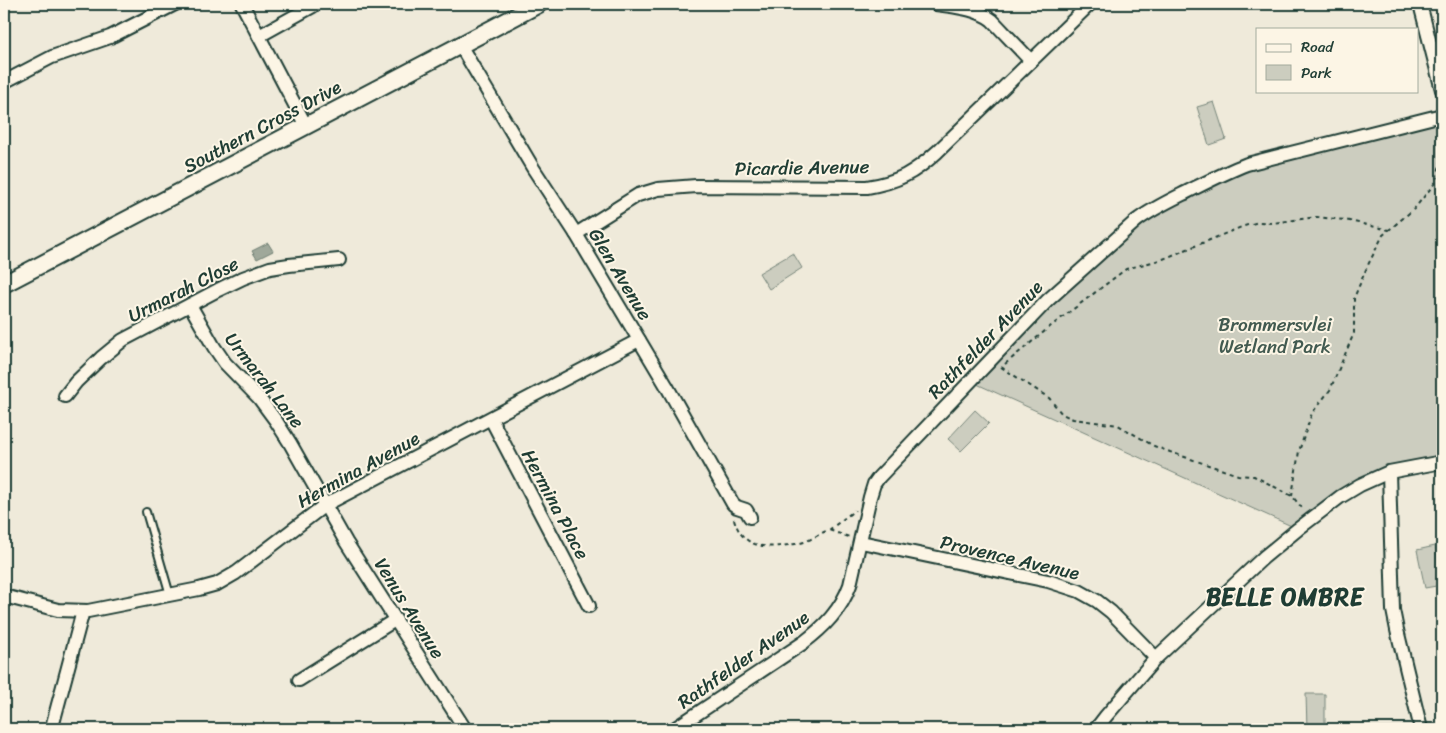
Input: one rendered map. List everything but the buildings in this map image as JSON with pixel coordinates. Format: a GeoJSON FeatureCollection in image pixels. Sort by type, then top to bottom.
{"type":"FeatureCollection","features":[{"type":"Feature","properties":{"kind":"street"},"geometry":{"type":"LineString","coordinates":[[4,82],[52,57],[110,37],[176,4]]}},
{"type":"Feature","properties":{"kind":"street"},"geometry":{"type":"LineString","coordinates":[[242,4],[306,126]]}},
{"type":"Feature","properties":{"kind":"street","name":"Southern Cross Drive"},"geometry":{"type":"LineString","coordinates":[[4,284],[539,4]]}},
{"type":"Feature","properties":{"kind":"street"},"geometry":{"type":"LineString","coordinates":[[936,4],[976,11],[986,15],[1031,61]]}},
{"type":"Feature","properties":{"kind":"street","name":"Picardie Avenue"},"geometry":{"type":"LineString","coordinates":[[576,234],[638,195],[658,189],[696,186],[867,187],[902,178],[915,171],[938,152],[1090,4]]}},
{"type":"Feature","properties":{"kind":"street"},"geometry":{"type":"LineString","coordinates":[[1420,4],[1442,90]]}},
{"type":"Feature","properties":{"kind":"street"},"geometry":{"type":"LineString","coordinates":[[259,36],[313,6]]}},
{"type":"Feature","properties":{"kind":"street","name":"Glen Avenue"},"geometry":{"type":"LineString","coordinates":[[460,45],[533,168],[576,234],[735,507],[746,510],[750,517]]}},
{"type":"Feature","properties":{"kind":"street","name":"Rathfelder Avenue"},"geometry":{"type":"LineString","coordinates":[[674,729],[804,643],[826,624],[840,608],[850,585],[869,502],[874,484],[879,477],[996,364],[1055,294],[1147,213],[1227,172],[1247,164],[1442,116]]}},
{"type":"Feature","properties":{"kind":"street","name":"Urmarah Close"},"geometry":{"type":"LineString","coordinates":[[65,396],[76,382],[123,340],[243,278],[265,270],[288,265],[339,260]]}},
{"type":"Feature","properties":{"kind":"street","name":"Urmarah Lane"},"geometry":{"type":"LineString","coordinates":[[190,305],[225,363],[259,398],[276,421],[325,505]]}},
{"type":"Feature","properties":{"kind":"street","name":"Hermina Avenue"},"geometry":{"type":"LineString","coordinates":[[4,596],[58,610],[83,611],[199,590],[217,584],[236,573],[325,505],[639,340]]}},
{"type":"Feature","properties":{"kind":"street","name":"Hermina Place"},"geometry":{"type":"LineString","coordinates":[[490,419],[589,606]]}},
{"type":"Feature","properties":{"kind":"street"},"geometry":{"type":"LineString","coordinates":[[1096,729],[1156,658],[1264,556],[1309,520],[1350,491],[1389,472],[1442,462]]}},
{"type":"Feature","properties":{"kind":"street"},"geometry":{"type":"LineString","coordinates":[[1389,472],[1393,610],[1421,729]]}},
{"type":"Feature","properties":{"kind":"street","name":"Venus Avenue"},"geometry":{"type":"LineString","coordinates":[[325,505],[395,620],[465,729]]}},
{"type":"Feature","properties":{"kind":"street","name":"Provence Avenue"},"geometry":{"type":"LineString","coordinates":[[861,542],[1048,581],[1079,591],[1111,612],[1156,658]]}},
{"type":"Feature","properties":{"kind":"street"},"geometry":{"type":"LineString","coordinates":[[52,728],[83,611]]}},
{"type":"Feature","properties":{"kind":"street"},"geometry":{"type":"LineString","coordinates":[[299,680],[395,620]]}},
{"type":"Feature","properties":{"kind":"lane"},"geometry":{"type":"LineString","coordinates":[[146,512],[170,595]]}},
{"type":"Feature","properties":{"kind":"path"},"geometry":{"type":"LineString","coordinates":[[1292,496],[1299,451],[1312,412],[1330,390],[1354,333],[1354,298],[1367,267],[1383,234],[1414,209],[1435,183],[1442,158]]}},
{"type":"Feature","properties":{"kind":"path"},"geometry":{"type":"LineString","coordinates":[[1309,520],[1292,496],[1254,476],[1238,475],[1154,446],[1118,425],[1073,419],[1062,414],[1049,398],[996,364],[1126,269],[1163,258],[1244,226],[1259,222],[1273,223],[1316,217],[1345,220],[1389,230]]}},
{"type":"Feature","properties":{"kind":"path"},"geometry":{"type":"LineString","coordinates":[[735,507],[733,515],[737,527],[744,537],[758,546],[776,547],[805,542],[829,530],[856,509],[869,502]]}},
{"type":"Feature","properties":{"kind":"path"},"geometry":{"type":"LineString","coordinates":[[829,530],[861,542]]}},
{"type":"Feature","properties":{"kind":"green space"},"geometry":{"type":"Polygon","coordinates":[[[1214,102],[1226,139],[1209,145],[1197,107],[1214,102]]]}},
{"type":"Feature","properties":{"kind":"green space","name":"Brommersvlei Wetland Park"},"geometry":{"type":"Polygon","coordinates":[[[1442,115],[1442,462],[1389,472],[1298,529],[971,380],[1118,237],[1227,172],[1442,115]]]}},
{"type":"Feature","properties":{"kind":"green space"},"geometry":{"type":"Polygon","coordinates":[[[793,253],[802,268],[769,289],[759,273],[793,253]]]}},
{"type":"Feature","properties":{"kind":"green space"},"geometry":{"type":"Polygon","coordinates":[[[975,410],[989,423],[961,451],[948,439],[975,410]]]}},
{"type":"Feature","properties":{"kind":"green space"},"geometry":{"type":"Polygon","coordinates":[[[1435,546],[1442,585],[1425,588],[1417,550],[1435,546]]]}},
{"type":"Feature","properties":{"kind":"green space"},"geometry":{"type":"Polygon","coordinates":[[[1306,694],[1325,694],[1325,729],[1307,729],[1306,694]]]}},
{"type":"Feature","properties":{"kind":"shaded area"},"geometry":{"type":"Polygon","coordinates":[[[268,243],[273,251],[257,259],[252,251],[268,243]]]}},
{"type":"Feature","properties":{"kind":"district","name":"BELLE OMBRE"},"geometry":{"type":"Point","coordinates":[1285,597]}}]}
